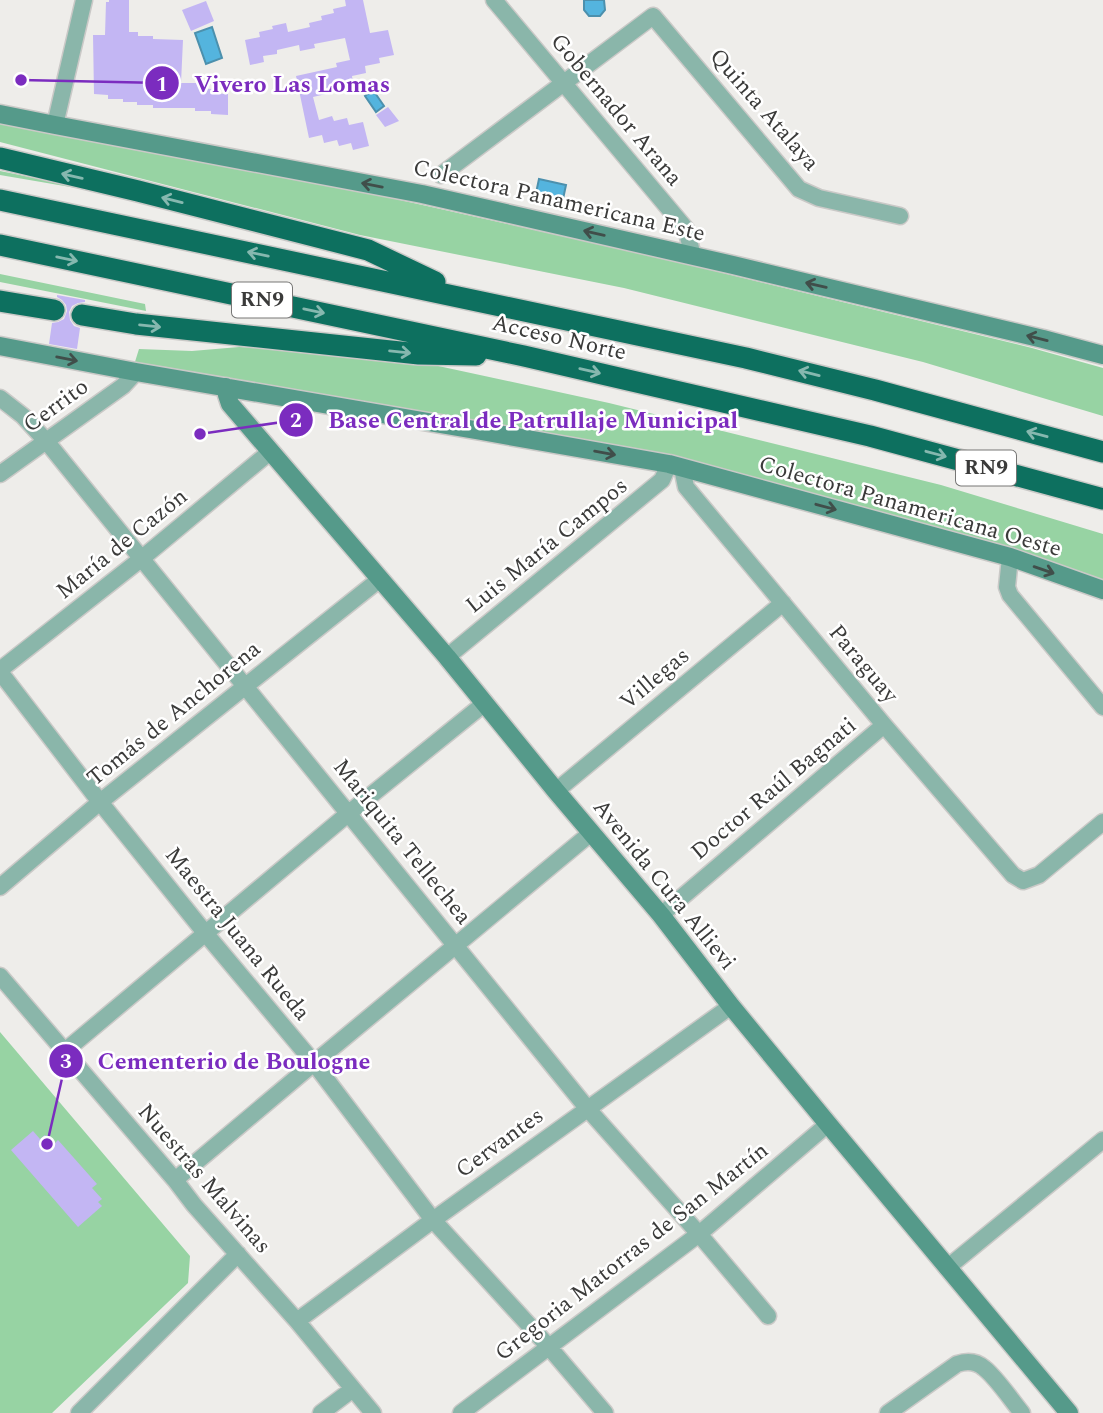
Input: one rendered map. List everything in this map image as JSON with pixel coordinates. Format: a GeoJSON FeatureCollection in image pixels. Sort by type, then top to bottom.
{"type":"FeatureCollection","features":[{"type":"Feature","properties":{"kind":"highway"},"geometry":{"type":"LineString","coordinates":[[0,159],[368,250],[469,298]]}},
{"type":"Feature","properties":{"kind":"highway","name":"Acceso Norte"},"geometry":{"type":"LineString","coordinates":[[0,200],[746,358],[1103,452]]}},
{"type":"Feature","properties":{"kind":"highway","name":"Acceso Norte"},"geometry":{"type":"LineString","coordinates":[[0,245],[524,356],[870,436],[1103,499]]}},
{"type":"Feature","properties":{"kind":"highway"},"geometry":{"type":"LineString","coordinates":[[0,301],[54,310]]}},
{"type":"Feature","properties":{"kind":"highway"},"geometry":{"type":"LineString","coordinates":[[82,315],[136,324],[419,354],[524,356]]}},
{"type":"Feature","properties":{"kind":"street"},"geometry":{"type":"LineString","coordinates":[[55,125],[84,0]]}},
{"type":"Feature","properties":{"kind":"street","name":"Gobernador Arana"},"geometry":{"type":"LineString","coordinates":[[494,0],[685,229],[693,256]]}},
{"type":"Feature","properties":{"kind":"street","name":"Quinta Atalaya"},"geometry":{"type":"LineString","coordinates":[[563,82],[653,16],[800,189],[819,198],[900,216]]}},
{"type":"Feature","properties":{"kind":"street"},"geometry":{"type":"LineString","coordinates":[[441,175],[563,82]]}},
{"type":"Feature","properties":{"kind":"street","name":"Colectora Panamericana Este"},"geometry":{"type":"LineString","coordinates":[[0,114],[422,194],[1103,355]]}},
{"type":"Feature","properties":{"kind":"street","name":"Colectora Panamericana Oeste"},"geometry":{"type":"LineString","coordinates":[[0,346],[675,466],[1010,558],[1103,590]]}},
{"type":"Feature","properties":{"kind":"street","name":"Cerrito"},"geometry":{"type":"LineString","coordinates":[[0,474],[123,386],[136,372]]}},
{"type":"Feature","properties":{"kind":"street","name":"Avenida Cura Allievi"},"geometry":{"type":"LineString","coordinates":[[226,387],[230,404],[447,657],[661,915],[828,1125],[1069,1413]]}},
{"type":"Feature","properties":{"kind":"street","name":"Mariquita Tellechea"},"geometry":{"type":"LineString","coordinates":[[0,398],[23,416],[47,442],[587,1108],[768,1316]]}},
{"type":"Feature","properties":{"kind":"street","name":"María de Cazón"},"geometry":{"type":"LineString","coordinates":[[0,671],[271,451]]}},
{"type":"Feature","properties":{"kind":"street","name":"Paraguay"},"geometry":{"type":"LineString","coordinates":[[675,466],[685,487],[1013,875],[1023,881],[1040,875],[1103,822]]}},
{"type":"Feature","properties":{"kind":"street","name":"Luis María Campos"},"geometry":{"type":"LineString","coordinates":[[447,657],[662,480],[675,466]]}},
{"type":"Feature","properties":{"kind":"street"},"geometry":{"type":"LineString","coordinates":[[1010,558],[1007,587],[1010,595],[1103,707]]}},
{"type":"Feature","properties":{"kind":"street","name":"Tomás de Anchorena"},"geometry":{"type":"LineString","coordinates":[[0,887],[100,802],[380,579]]}},
{"type":"Feature","properties":{"kind":"street","name":"Villegas"},"geometry":{"type":"LineString","coordinates":[[556,791],[783,603]]}},
{"type":"Feature","properties":{"kind":"street","name":"Maestra Juana Rueda"},"geometry":{"type":"LineString","coordinates":[[0,671],[100,802],[314,1063],[433,1220],[549,1347],[605,1413]]}},
{"type":"Feature","properties":{"kind":"street"},"geometry":{"type":"LineString","coordinates":[[65,1051],[485,703]]}},
{"type":"Feature","properties":{"kind":"street","name":"Doctor Raúl Bagnati"},"geometry":{"type":"LineString","coordinates":[[661,915],[884,725]]}},
{"type":"Feature","properties":{"kind":"street"},"geometry":{"type":"LineString","coordinates":[[175,1181],[591,833]]}},
{"type":"Feature","properties":{"kind":"street","name":"Nuestras Malvinas"},"geometry":{"type":"LineString","coordinates":[[0,976],[373,1413]]}},
{"type":"Feature","properties":{"kind":"street","name":"Cervantes"},"geometry":{"type":"LineString","coordinates":[[297,1321],[731,1006]]}},
{"type":"Feature","properties":{"kind":"street","name":"Gregoria Matorras de San Martín"},"geometry":{"type":"LineString","coordinates":[[461,1413],[699,1234],[828,1125]]}},
{"type":"Feature","properties":{"kind":"street"},"geometry":{"type":"LineString","coordinates":[[947,1268],[1103,1140]]}},
{"type":"Feature","properties":{"kind":"street"},"geometry":{"type":"LineString","coordinates":[[86,1411],[238,1254]]}},
{"type":"Feature","properties":{"kind":"street"},"geometry":{"type":"LineString","coordinates":[[888,1413],[965,1361],[985,1368],[1022,1413]]}},
{"type":"Feature","properties":{"kind":"street"},"geometry":{"type":"LineString","coordinates":[[321,1413],[353,1389]]}},
{"type":"Feature","properties":{"kind":"green space"},"geometry":{"type":"Polygon","coordinates":[[[0,123],[337,186],[678,262],[1032,348],[1103,368],[1103,416],[923,362],[624,288],[360,235],[0,142],[0,123]]]}},
{"type":"Feature","properties":{"kind":"green space"},"geometry":{"type":"Polygon","coordinates":[[[0,171],[135,198],[0,175],[0,171]]]}},
{"type":"Feature","properties":{"kind":"green space"},"geometry":{"type":"Polygon","coordinates":[[[0,274],[145,304],[146,311],[0,282],[0,274]]]}},
{"type":"Feature","properties":{"kind":"green space"},"geometry":{"type":"Polygon","coordinates":[[[239,347],[323,349],[392,356],[609,403],[941,485],[1103,534],[1103,585],[670,459],[134,365],[139,349],[192,351],[239,347]]]}},
{"type":"Feature","properties":{"kind":"green space"},"geometry":{"type":"Polygon","coordinates":[[[0,1032],[190,1256],[188,1283],[52,1413],[0,1413],[0,1032]]]}},
{"type":"Feature","properties":{"kind":"water"},"geometry":{"type":"Polygon","coordinates":[[[584,0],[604,0],[605,10],[600,16],[589,16],[584,10],[584,0]]]}},
{"type":"Feature","properties":{"kind":"water"},"geometry":{"type":"Polygon","coordinates":[[[212,27],[222,58],[206,64],[195,33],[212,27]]]}},
{"type":"Feature","properties":{"kind":"water"},"geometry":{"type":"Polygon","coordinates":[[[373,90],[384,106],[376,112],[365,96],[373,90]]]}},
{"type":"Feature","properties":{"kind":"water"},"geometry":{"type":"Polygon","coordinates":[[[539,179],[566,185],[563,199],[536,193],[539,179]]]}},
{"type":"Feature","properties":{"kind":"building"},"geometry":{"type":"Polygon","coordinates":[[[129,0],[129,32],[138,32],[138,36],[153,36],[153,39],[183,40],[181,83],[198,83],[198,88],[212,89],[212,93],[228,94],[228,115],[195,111],[195,108],[153,108],[153,105],[137,105],[137,102],[123,102],[123,99],[108,99],[108,95],[94,94],[93,35],[105,35],[106,2],[129,0]]]}},
{"type":"Feature","properties":{"kind":"building"},"geometry":{"type":"Polygon","coordinates":[[[345,0],[363,0],[370,33],[388,30],[394,55],[379,58],[380,63],[365,66],[366,73],[352,76],[353,83],[342,86],[343,90],[313,97],[319,120],[332,116],[334,121],[347,118],[349,125],[363,122],[369,146],[353,150],[351,143],[339,146],[337,140],[324,143],[322,135],[309,138],[296,76],[337,67],[336,63],[350,60],[345,38],[314,44],[315,48],[300,51],[299,45],[277,50],[277,54],[263,56],[264,62],[250,65],[245,40],[260,37],[259,32],[286,23],[288,32],[310,27],[309,23],[322,20],[321,16],[334,13],[333,9],[346,6],[345,0]]]}},
{"type":"Feature","properties":{"kind":"building"},"geometry":{"type":"Polygon","coordinates":[[[206,1],[214,21],[191,31],[182,10],[206,1]]]}},
{"type":"Feature","properties":{"kind":"building"},"geometry":{"type":"Polygon","coordinates":[[[388,107],[399,121],[385,127],[376,115],[388,107]]]}},
{"type":"Feature","properties":{"kind":"building"},"geometry":{"type":"Polygon","coordinates":[[[57,295],[85,300],[72,306],[69,312],[74,326],[80,328],[77,349],[49,344],[52,323],[64,319],[67,311],[66,305],[57,295]]]}},
{"type":"Feature","properties":{"kind":"building"},"geometry":{"type":"Polygon","coordinates":[[[33,1131],[40,1139],[45,1135],[53,1145],[58,1140],[97,1184],[92,1188],[102,1199],[98,1202],[102,1206],[78,1227],[11,1150],[33,1131]]]}},
{"type":"Feature","properties":{"kind":"place","name":"Vivero Las Lomas"},"geometry":{"type":"Point","coordinates":[21,80]}},
{"type":"Feature","properties":{"kind":"place","name":"Base Central de Patrullaje Municipal"},"geometry":{"type":"Point","coordinates":[200,434]}},
{"type":"Feature","properties":{"kind":"place","name":"Cementerio de Boulogne"},"geometry":{"type":"Point","coordinates":[47,1144]}}]}
